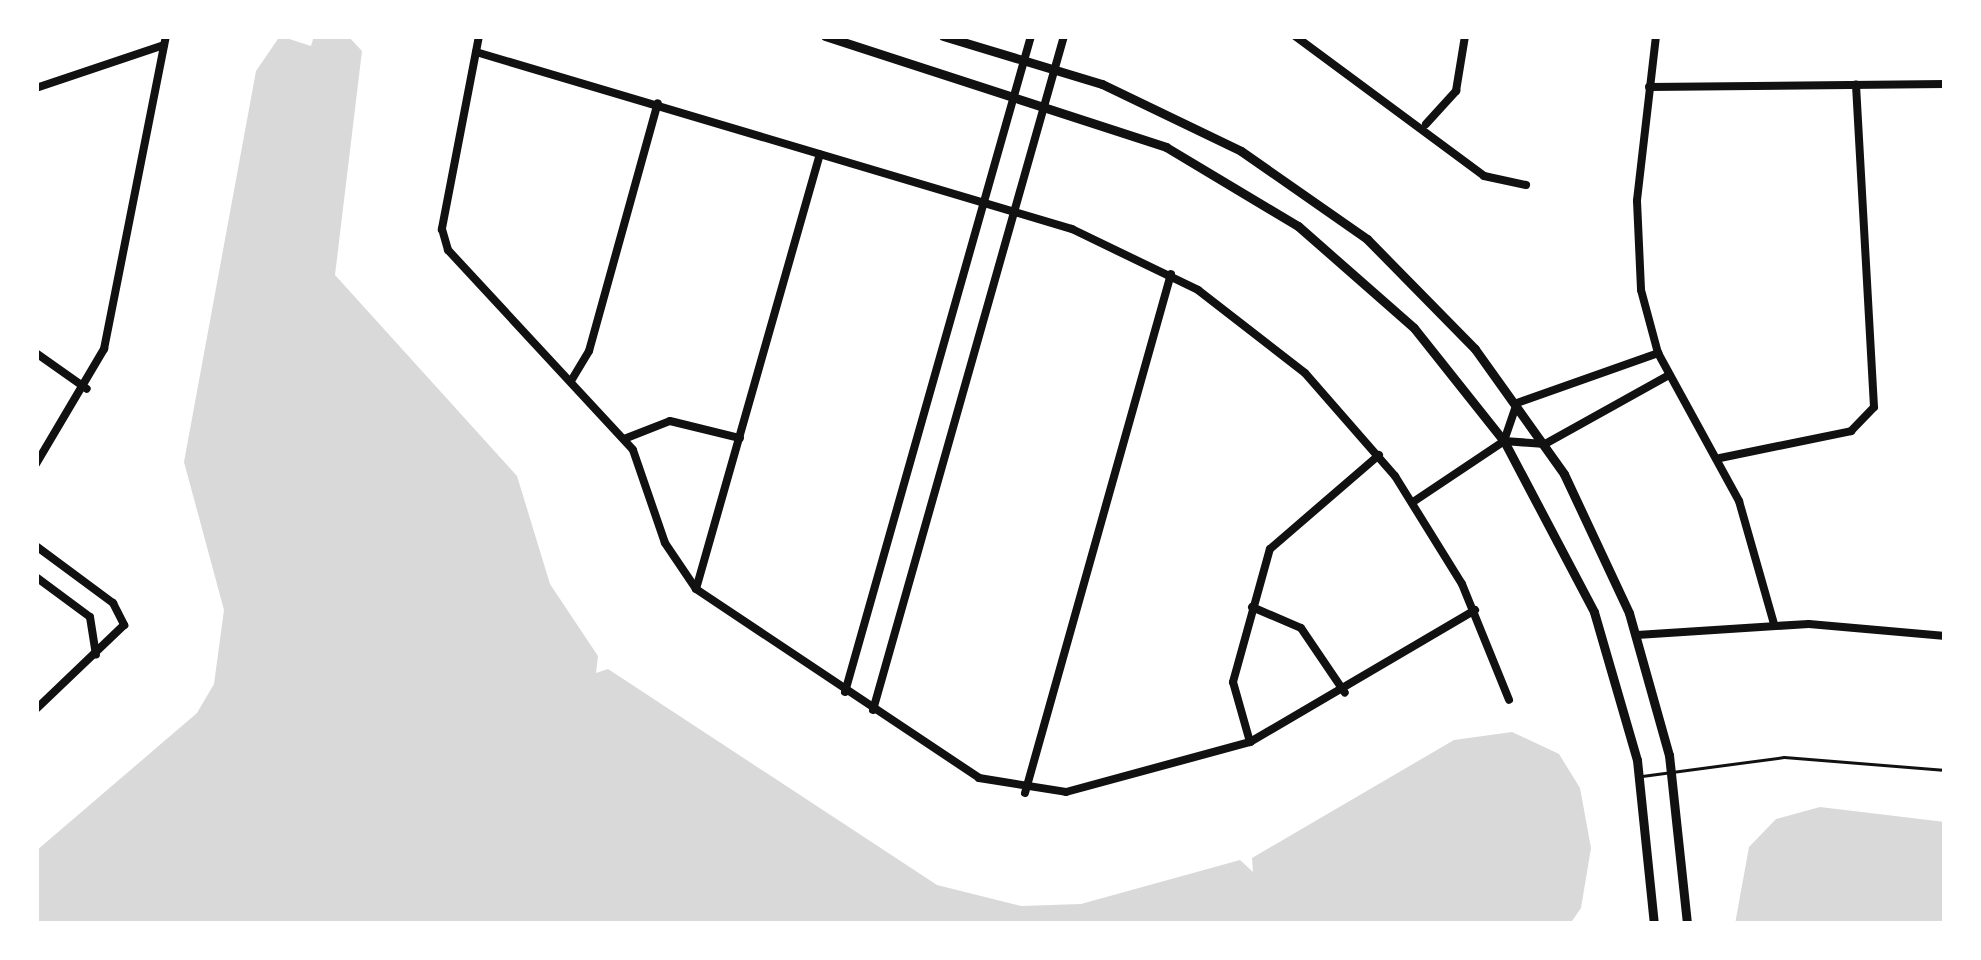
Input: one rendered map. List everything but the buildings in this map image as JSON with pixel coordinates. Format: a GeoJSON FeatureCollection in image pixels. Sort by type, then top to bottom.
{"type":"FeatureCollection","features":[{"type":"Feature","properties":{"kind":"street"},"geometry":{"type":"LineString","coordinates":[[479,36],[443,240],[624,439],[696,589],[979,778],[1025,793],[1083,789],[1250,742],[1345,693],[1475,610]]}},
{"type":"Feature","properties":{"kind":"street"},"geometry":{"type":"LineString","coordinates":[[825,36],[1045,99],[1180,154],[1298,226],[1414,328],[1504,440],[1594,612],[1640,776],[1654,924]]}},
{"type":"Feature","properties":{"kind":"street"},"geometry":{"type":"LineString","coordinates":[[943,36],[1053,67],[1201,128],[1318,201],[1434,303],[1545,444],[1636,634],[1672,770],[1687,924]]}},
{"type":"Feature","properties":{"kind":"street"},"geometry":{"type":"LineString","coordinates":[[845,692],[1031,36]]}},
{"type":"Feature","properties":{"kind":"street"},"geometry":{"type":"LineString","coordinates":[[873,710],[1064,36]]}},
{"type":"Feature","properties":{"kind":"street"},"geometry":{"type":"LineString","coordinates":[[1295,36],[1426,124],[1484,176],[1526,185]]}},
{"type":"Feature","properties":{"kind":"street"},"geometry":{"type":"LineString","coordinates":[[1426,124],[1456,92],[1465,36]]}},
{"type":"Feature","properties":{"kind":"street"},"geometry":{"type":"LineString","coordinates":[[1656,36],[1636,236],[1658,353],[1720,458],[1774,624]]}},
{"type":"Feature","properties":{"kind":"street"},"geometry":{"type":"LineString","coordinates":[[36,88],[165,40]]}},
{"type":"Feature","properties":{"kind":"street"},"geometry":{"type":"LineString","coordinates":[[36,464],[87,389],[165,40]]}},
{"type":"Feature","properties":{"kind":"street"},"geometry":{"type":"LineString","coordinates":[[476,52],[983,203],[1172,274],[1291,361],[1380,455],[1475,610],[1509,700]]}},
{"type":"Feature","properties":{"kind":"street"},"geometry":{"type":"LineString","coordinates":[[1649,87],[1945,84]]}},
{"type":"Feature","properties":{"kind":"street"},"geometry":{"type":"LineString","coordinates":[[1720,458],[1864,423],[1876,378],[1856,85]]}},
{"type":"Feature","properties":{"kind":"street"},"geometry":{"type":"LineString","coordinates":[[570,381],[589,351],[658,104]]}},
{"type":"Feature","properties":{"kind":"street"},"geometry":{"type":"LineString","coordinates":[[696,589],[820,154]]}},
{"type":"Feature","properties":{"kind":"street"},"geometry":{"type":"LineString","coordinates":[[1025,793],[1172,274]]}},
{"type":"Feature","properties":{"kind":"street"},"geometry":{"type":"LineString","coordinates":[[36,353],[87,389]]}},
{"type":"Feature","properties":{"kind":"street"},"geometry":{"type":"LineString","coordinates":[[1517,403],[1658,353]]}},
{"type":"Feature","properties":{"kind":"street"},"geometry":{"type":"LineString","coordinates":[[1504,440],[1545,444],[1669,375]]}},
{"type":"Feature","properties":{"kind":"street"},"geometry":{"type":"LineString","coordinates":[[1413,502],[1504,440],[1517,403]]}},
{"type":"Feature","properties":{"kind":"street"},"geometry":{"type":"LineString","coordinates":[[624,439],[670,421],[740,438]]}},
{"type":"Feature","properties":{"kind":"street"},"geometry":{"type":"LineString","coordinates":[[1250,742],[1233,682],[1252,607],[1279,535],[1380,455]]}},
{"type":"Feature","properties":{"kind":"street"},"geometry":{"type":"LineString","coordinates":[[36,546],[122,614],[120,638],[36,709]]}},
{"type":"Feature","properties":{"kind":"street"},"geometry":{"type":"LineString","coordinates":[[36,577],[94,621],[96,657]]}},
{"type":"Feature","properties":{"kind":"street"},"geometry":{"type":"LineString","coordinates":[[1252,607],[1301,628],[1345,693]]}},
{"type":"Feature","properties":{"kind":"street"},"geometry":{"type":"LineString","coordinates":[[1636,634],[1774,624],[1945,636]]}},
{"type":"Feature","properties":{"kind":"lane"},"geometry":{"type":"LineString","coordinates":[[1640,776],[1784,757],[1945,770]]}},
{"type":"Feature","properties":{"kind":"shaded area"},"geometry":{"type":"Polygon","coordinates":[[[280,36],[311,46],[314,36],[348,36],[362,51],[335,275],[517,476],[550,584],[598,656],[596,673],[608,669],[937,885],[1021,906],[1081,904],[1240,860],[1253,872],[1252,858],[1454,740],[1512,732],[1559,754],[1580,788],[1591,848],[1581,908],[1570,924],[36,924],[36,851],[197,713],[214,684],[224,610],[184,462],[256,71],[280,36]]]}},
{"type":"Feature","properties":{"kind":"shaded area"},"geometry":{"type":"Polygon","coordinates":[[[1820,807],[1945,822],[1945,924],[1735,924],[1749,847],[1776,819],[1820,807]]]}}]}
